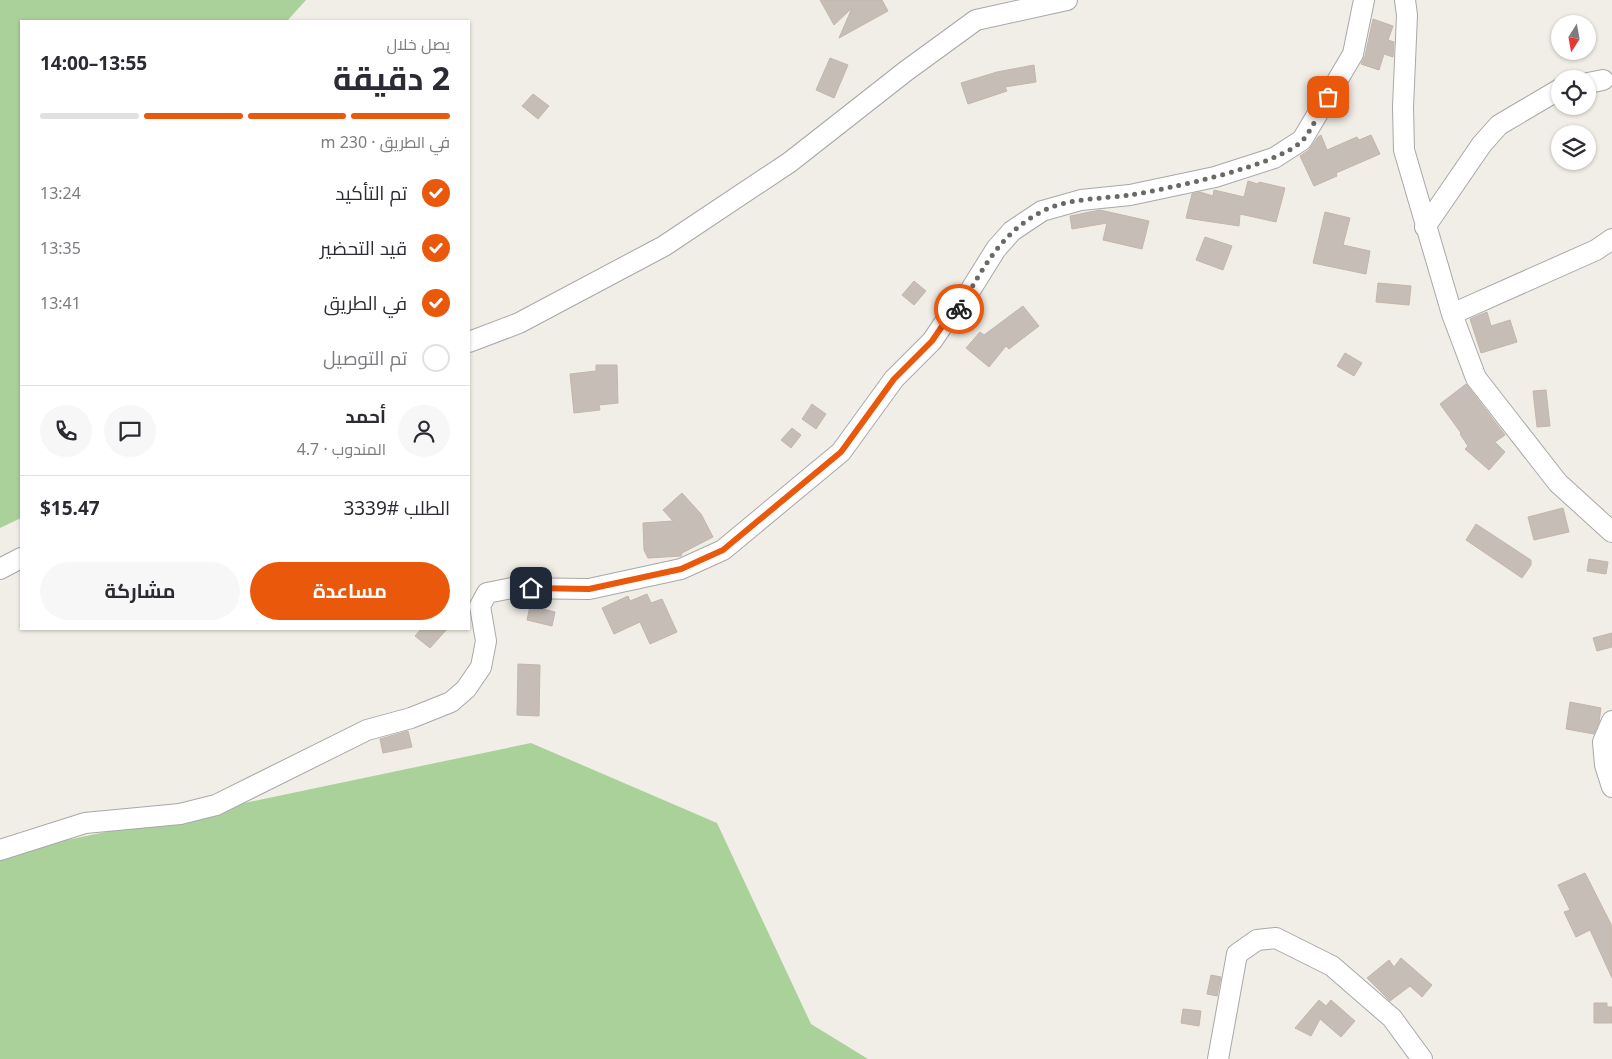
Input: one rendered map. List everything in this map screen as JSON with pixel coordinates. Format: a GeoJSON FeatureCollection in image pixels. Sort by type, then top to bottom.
{"type":"FeatureCollection","features":[{"type":"Feature","properties":{"kind":"street"},"geometry":{"type":"LineString","coordinates":[[470,342],[519,322],[664,246],[790,162],[976,20],[1067,0]]}},
{"type":"Feature","properties":{"kind":"street"},"geometry":{"type":"LineString","coordinates":[[0,850],[85,823],[180,814],[216,805],[366,730],[411,718],[451,702],[466,689],[481,667],[486,641],[480,606],[487,593],[512,588],[589,589],[681,569],[723,550],[841,452],[894,379],[932,341],[949,316],[958,310],[996,249],[1012,231],[1042,211],[1081,200],[1130,195],[1215,177],[1274,158],[1302,140],[1353,54],[1364,0]]}},
{"type":"Feature","properties":{"kind":"street"},"geometry":{"type":"LineString","coordinates":[[1405,0],[1407,15],[1403,106],[1404,150],[1452,314],[1476,378],[1558,483],[1612,532]]}},
{"type":"Feature","properties":{"kind":"street"},"geometry":{"type":"LineString","coordinates":[[1425,227],[1482,144],[1499,125],[1551,95]]}},
{"type":"Feature","properties":{"kind":"street"},"geometry":{"type":"LineString","coordinates":[[1452,314],[1596,250],[1612,239]]}},
{"type":"Feature","properties":{"kind":"street"},"geometry":{"type":"LineString","coordinates":[[0,568],[20,558]]}},
{"type":"Feature","properties":{"kind":"street"},"geometry":{"type":"LineString","coordinates":[[1612,721],[1602,742],[1605,765],[1612,787]]}},
{"type":"Feature","properties":{"kind":"street"},"geometry":{"type":"LineString","coordinates":[[1218,1059],[1237,954],[1257,940],[1276,938],[1332,966],[1364,992],[1392,1018],[1422,1059]]}},
{"type":"Feature","properties":{"kind":"green space"},"geometry":{"type":"Polygon","coordinates":[[[0,0],[306,0],[288,20],[20,20],[20,518],[0,528],[0,0]]]}},
{"type":"Feature","properties":{"kind":"green space"},"geometry":{"type":"Polygon","coordinates":[[[531,743],[717,823],[811,1024],[868,1059],[0,1059],[0,854],[531,743]]]}},
{"type":"Feature","properties":{"kind":"building"},"geometry":{"type":"Polygon","coordinates":[[[820,0],[882,0],[888,11],[839,38],[852,8],[834,25],[820,0]]]}},
{"type":"Feature","properties":{"kind":"building"},"geometry":{"type":"Polygon","coordinates":[[[1373,19],[1393,26],[1388,40],[1394,42],[1393,57],[1384,54],[1379,70],[1361,64],[1365,56],[1373,19]]]}},
{"type":"Feature","properties":{"kind":"building"},"geometry":{"type":"Polygon","coordinates":[[[830,58],[848,65],[834,98],[816,90],[830,58]]]}},
{"type":"Feature","properties":{"kind":"building"},"geometry":{"type":"Polygon","coordinates":[[[1034,65],[1036,82],[1005,87],[1007,91],[968,104],[961,83],[997,72],[1034,65]]]}},
{"type":"Feature","properties":{"kind":"building"},"geometry":{"type":"Polygon","coordinates":[[[533,94],[549,106],[538,119],[522,106],[533,94]]]}},
{"type":"Feature","properties":{"kind":"building"},"geometry":{"type":"Polygon","coordinates":[[[1321,135],[1327,150],[1357,137],[1359,140],[1371,135],[1380,154],[1336,173],[1337,176],[1314,186],[1300,156],[1309,150],[1321,135]]]}},
{"type":"Feature","properties":{"kind":"building"},"geometry":{"type":"Polygon","coordinates":[[[1248,181],[1285,188],[1276,222],[1240,214],[1239,226],[1186,218],[1192,194],[1200,192],[1213,196],[1214,190],[1244,197],[1248,181]]]}},
{"type":"Feature","properties":{"kind":"building"},"geometry":{"type":"Polygon","coordinates":[[[1100,210],[1149,221],[1142,249],[1103,240],[1107,223],[1072,229],[1070,216],[1100,210]]]}},
{"type":"Feature","properties":{"kind":"building"},"geometry":{"type":"Polygon","coordinates":[[[1325,212],[1350,218],[1343,245],[1370,251],[1366,274],[1313,263],[1325,212]]]}},
{"type":"Feature","properties":{"kind":"building"},"geometry":{"type":"Polygon","coordinates":[[[1205,237],[1232,246],[1223,270],[1196,260],[1205,237]]]}},
{"type":"Feature","properties":{"kind":"building"},"geometry":{"type":"Polygon","coordinates":[[[914,281],[926,291],[914,305],[902,295],[914,281]]]}},
{"type":"Feature","properties":{"kind":"building"},"geometry":{"type":"Polygon","coordinates":[[[1378,283],[1411,286],[1409,305],[1376,302],[1378,283]]]}},
{"type":"Feature","properties":{"kind":"building"},"geometry":{"type":"Polygon","coordinates":[[[1023,306],[1039,326],[1009,349],[1006,346],[989,367],[966,348],[980,332],[984,335],[1023,306]]]}},
{"type":"Feature","properties":{"kind":"building"},"geometry":{"type":"Polygon","coordinates":[[[1487,312],[1491,326],[1510,320],[1517,342],[1481,353],[1470,319],[1487,312]]]}},
{"type":"Feature","properties":{"kind":"building"},"geometry":{"type":"Polygon","coordinates":[[[1345,353],[1362,363],[1354,376],[1337,366],[1345,353]]]}},
{"type":"Feature","properties":{"kind":"building"},"geometry":{"type":"Polygon","coordinates":[[[596,365],[617,365],[618,403],[599,405],[600,410],[574,413],[570,374],[596,371],[596,365]]]}},
{"type":"Feature","properties":{"kind":"building"},"geometry":{"type":"Polygon","coordinates":[[[1466,384],[1505,435],[1495,442],[1505,452],[1489,470],[1465,449],[1468,446],[1461,433],[1440,404],[1466,384]]]}},
{"type":"Feature","properties":{"kind":"building"},"geometry":{"type":"Polygon","coordinates":[[[1546,390],[1550,426],[1537,427],[1533,391],[1546,390]]]}},
{"type":"Feature","properties":{"kind":"building"},"geometry":{"type":"Polygon","coordinates":[[[812,404],[826,414],[816,429],[802,419],[812,404]]]}},
{"type":"Feature","properties":{"kind":"building"},"geometry":{"type":"Polygon","coordinates":[[[792,428],[801,435],[791,448],[781,440],[792,428]]]}},
{"type":"Feature","properties":{"kind":"building"},"geometry":{"type":"Polygon","coordinates":[[[682,493],[701,514],[713,537],[682,553],[681,556],[648,558],[644,550],[643,523],[673,521],[663,510],[682,493]]]}},
{"type":"Feature","properties":{"kind":"building"},"geometry":{"type":"Polygon","coordinates":[[[1563,508],[1569,532],[1534,540],[1528,517],[1563,508]]]}},
{"type":"Feature","properties":{"kind":"building"},"geometry":{"type":"Polygon","coordinates":[[[1476,524],[1531,560],[1531,565],[1522,578],[1466,540],[1476,524]]]}},
{"type":"Feature","properties":{"kind":"building"},"geometry":{"type":"Polygon","coordinates":[[[1589,559],[1608,562],[1606,574],[1587,571],[1589,559]]]}},
{"type":"Feature","properties":{"kind":"building"},"geometry":{"type":"Polygon","coordinates":[[[647,594],[651,603],[662,599],[677,632],[650,644],[640,622],[614,634],[602,608],[628,596],[630,601],[647,594]]]}},
{"type":"Feature","properties":{"kind":"building"},"geometry":{"type":"Polygon","coordinates":[[[530,606],[555,612],[552,626],[527,620],[530,606]]]}},
{"type":"Feature","properties":{"kind":"building"},"geometry":{"type":"Polygon","coordinates":[[[420,630],[446,630],[430,648],[415,636],[420,630]]]}},
{"type":"Feature","properties":{"kind":"building"},"geometry":{"type":"Polygon","coordinates":[[[1612,633],[1612,647],[1597,651],[1593,638],[1612,633]]]}},
{"type":"Feature","properties":{"kind":"building"},"geometry":{"type":"Polygon","coordinates":[[[518,664],[540,665],[539,716],[517,715],[518,664]]]}},
{"type":"Feature","properties":{"kind":"building"},"geometry":{"type":"Polygon","coordinates":[[[1570,702],[1601,708],[1599,722],[1594,734],[1566,729],[1570,702]]]}},
{"type":"Feature","properties":{"kind":"building"},"geometry":{"type":"Polygon","coordinates":[[[408,731],[412,747],[383,753],[380,739],[408,731]]]}},
{"type":"Feature","properties":{"kind":"building"},"geometry":{"type":"Polygon","coordinates":[[[1585,873],[1612,926],[1612,978],[1590,930],[1576,937],[1564,912],[1570,910],[1558,885],[1585,873]]]}},
{"type":"Feature","properties":{"kind":"building"},"geometry":{"type":"Polygon","coordinates":[[[1401,958],[1432,985],[1422,997],[1410,986],[1390,1001],[1367,978],[1389,960],[1394,967],[1401,958]]]}},
{"type":"Feature","properties":{"kind":"building"},"geometry":{"type":"Polygon","coordinates":[[[1211,975],[1221,977],[1217,996],[1207,994],[1211,975]]]}},
{"type":"Feature","properties":{"kind":"building"},"geometry":{"type":"Polygon","coordinates":[[[1319,1000],[1326,1006],[1331,1000],[1355,1021],[1341,1037],[1320,1019],[1311,1036],[1295,1028],[1319,1000]]]}},
{"type":"Feature","properties":{"kind":"building"},"geometry":{"type":"Polygon","coordinates":[[[1594,1003],[1607,1003],[1607,1007],[1612,1007],[1612,1023],[1594,1023],[1594,1003]]]}},
{"type":"Feature","properties":{"kind":"building"},"geometry":{"type":"Polygon","coordinates":[[[1183,1009],[1201,1011],[1199,1026],[1181,1023],[1183,1009]]]}},
{"type":"Feature","properties":{"kind":"way so far"},"geometry":{"type":"LineString","coordinates":[[959,309],[996,249],[1012,231],[1042,211],[1081,200],[1130,195],[1215,177],[1274,158],[1302,140],[1328,97]]}},
{"type":"Feature","properties":{"kind":"route"},"geometry":{"type":"LineString","coordinates":[[531,588],[589,589],[681,569],[723,550],[841,452],[894,379],[932,341],[949,316],[959,309]]}}]}
